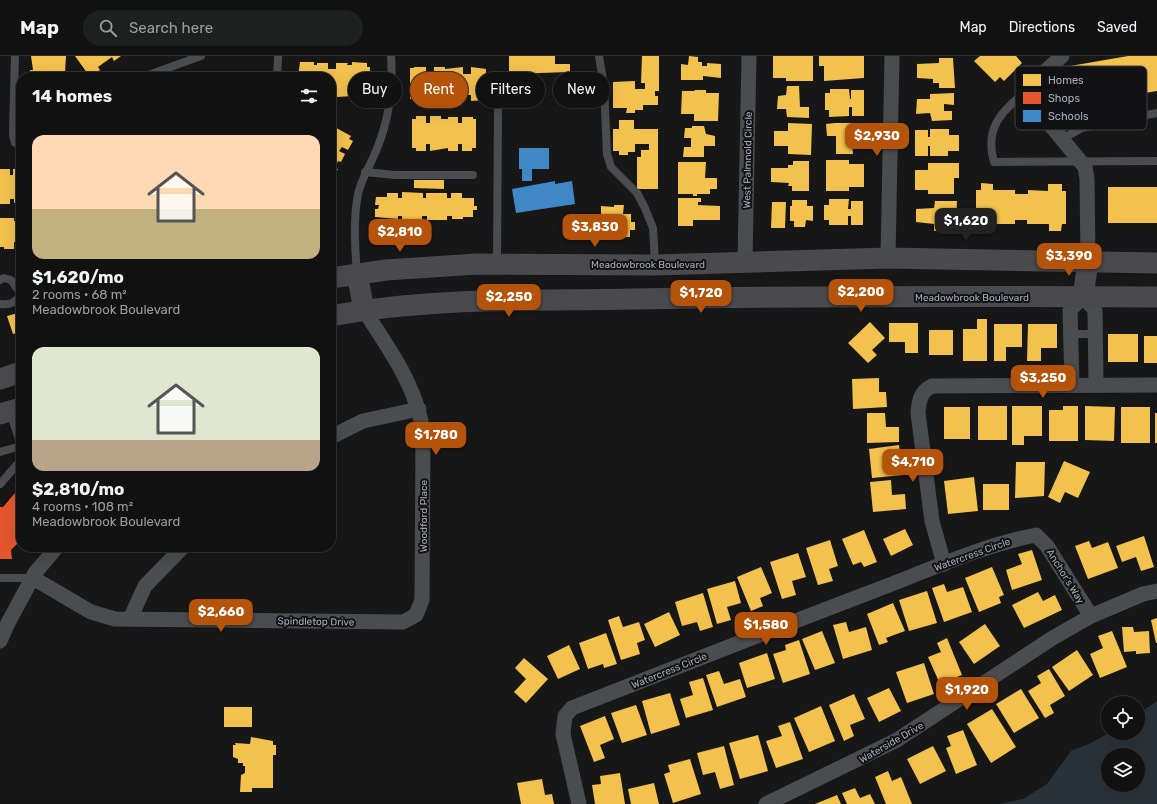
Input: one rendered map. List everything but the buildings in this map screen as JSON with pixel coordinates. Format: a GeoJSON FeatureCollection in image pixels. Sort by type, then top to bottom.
{"type":"FeatureCollection","features":[{"type":"Feature","properties":{"kind":"main road","name":"Meadowbrook Boulevard"},"geometry":{"type":"LineString","coordinates":[[336,277],[386,270],[497,264],[655,265],[888,258],[1157,262]]}},
{"type":"Feature","properties":{"kind":"main road"},"geometry":{"type":"LineString","coordinates":[[1083,297],[1088,261]]}},
{"type":"Feature","properties":{"kind":"main road"},"geometry":{"type":"LineString","coordinates":[[745,263],[747,297]]}},
{"type":"Feature","properties":{"kind":"main road"},"geometry":{"type":"LineString","coordinates":[[357,274],[364,310]]}},
{"type":"Feature","properties":{"kind":"main road","name":"Meadowbrook Boulevard"},"geometry":{"type":"LineString","coordinates":[[336,315],[364,310],[440,303],[747,297],[1157,297]]}},
{"type":"Feature","properties":{"kind":"main road"},"geometry":{"type":"LineString","coordinates":[[0,379],[16,374]]}},
{"type":"Feature","properties":{"kind":"street","name":"West Palmnold Circle"},"geometry":{"type":"LineString","coordinates":[[745,263],[749,56]]}},
{"type":"Feature","properties":{"kind":"street"},"geometry":{"type":"LineString","coordinates":[[888,258],[892,56]]}},
{"type":"Feature","properties":{"kind":"street"},"geometry":{"type":"LineString","coordinates":[[1051,66],[1062,56]]}},
{"type":"Feature","properties":{"kind":"street"},"geometry":{"type":"LineString","coordinates":[[1055,130],[1085,167],[1087,179],[1088,261]]}},
{"type":"Feature","properties":{"kind":"street"},"geometry":{"type":"LineString","coordinates":[[1072,385],[1070,310],[1083,297],[1095,310],[1096,385]]}},
{"type":"Feature","properties":{"kind":"street","name":"Woodford Place"},"geometry":{"type":"LineString","coordinates":[[364,310],[399,366],[419,409],[423,432],[422,600],[416,615]]}},
{"type":"Feature","properties":{"kind":"street"},"geometry":{"type":"LineString","coordinates":[[944,564],[932,521],[918,413],[920,398],[925,389],[932,386],[1157,385]]}},
{"type":"Feature","properties":{"kind":"street"},"geometry":{"type":"LineString","coordinates":[[336,434],[363,421],[419,409]]}},
{"type":"Feature","properties":{"kind":"street","name":"Watercress Circle"},"geometry":{"type":"LineString","coordinates":[[578,804],[563,734],[565,716],[572,708],[743,640],[944,564],[1014,539],[1036,534],[1040,538]]}},
{"type":"Feature","properties":{"kind":"street","name":"Anchor's Way"},"geometry":{"type":"LineString","coordinates":[[1040,538],[1091,616]]}},
{"type":"Feature","properties":{"kind":"street"},"geometry":{"type":"LineString","coordinates":[[0,642],[8,623],[33,578],[54,552]]}},
{"type":"Feature","properties":{"kind":"street"},"geometry":{"type":"LineString","coordinates":[[130,619],[145,586],[178,552]]}},
{"type":"Feature","properties":{"kind":"street","name":"Spindletop Drive"},"geometry":{"type":"LineString","coordinates":[[33,578],[92,612],[115,619],[403,622],[416,615]]}},
{"type":"Feature","properties":{"kind":"street","name":"Waterside Drive"},"geometry":{"type":"LineString","coordinates":[[766,804],[897,740],[1051,639],[1091,616],[1143,594],[1157,591]]}},
{"type":"Feature","properties":{"kind":"lane"},"geometry":{"type":"LineString","coordinates":[[15,56],[13,135],[16,141]]}},
{"type":"Feature","properties":{"kind":"lane"},"geometry":{"type":"LineString","coordinates":[[157,72],[201,56]]}},
{"type":"Feature","properties":{"kind":"lane"},"geometry":{"type":"LineString","coordinates":[[277,72],[278,56]]}},
{"type":"Feature","properties":{"kind":"lane"},"geometry":{"type":"LineString","coordinates":[[357,274],[355,242],[358,195],[365,172],[378,147],[385,126],[392,85],[391,56]]}},
{"type":"Feature","properties":{"kind":"lane"},"geometry":{"type":"LineString","coordinates":[[600,56],[604,86],[607,154],[611,167],[637,193],[644,206],[653,228],[655,265]]}},
{"type":"Feature","properties":{"kind":"lane"},"geometry":{"type":"LineString","coordinates":[[1015,100],[1009,104],[994,126],[991,150],[994,162],[1157,162]]}},
{"type":"Feature","properties":{"kind":"lane"},"geometry":{"type":"LineString","coordinates":[[497,264],[498,108]]}},
{"type":"Feature","properties":{"kind":"lane"},"geometry":{"type":"LineString","coordinates":[[1147,115],[1157,113]]}},
{"type":"Feature","properties":{"kind":"lane"},"geometry":{"type":"LineString","coordinates":[[1062,139],[1078,130]]}},
{"type":"Feature","properties":{"kind":"lane"},"geometry":{"type":"LineString","coordinates":[[365,172],[395,175],[473,175]]}},
{"type":"Feature","properties":{"kind":"lane"},"geometry":{"type":"LineString","coordinates":[[0,280],[4,278],[11,280],[16,287]]}},
{"type":"Feature","properties":{"kind":"lane"},"geometry":{"type":"LineString","coordinates":[[0,304],[8,305],[16,302]]}},
{"type":"Feature","properties":{"kind":"lane"},"geometry":{"type":"LineString","coordinates":[[1071,334],[1095,334]]}},
{"type":"Feature","properties":{"kind":"lane"},"geometry":{"type":"LineString","coordinates":[[10,411],[16,430]]}},
{"type":"Feature","properties":{"kind":"lane"},"geometry":{"type":"LineString","coordinates":[[0,452],[16,447]]}},
{"type":"Feature","properties":{"kind":"lane"},"geometry":{"type":"LineString","coordinates":[[0,484],[16,466]]}},
{"type":"Feature","properties":{"kind":"lane"},"geometry":{"type":"LineString","coordinates":[[0,578],[33,578]]}},
{"type":"Feature","properties":{"kind":"shaded area"},"geometry":{"type":"Polygon","coordinates":[[[1157,701],[1157,804],[1000,804],[1023,799],[1047,784],[1071,751],[1101,737],[1101,740],[1145,740],[1145,709],[1157,701]]]}}]}
